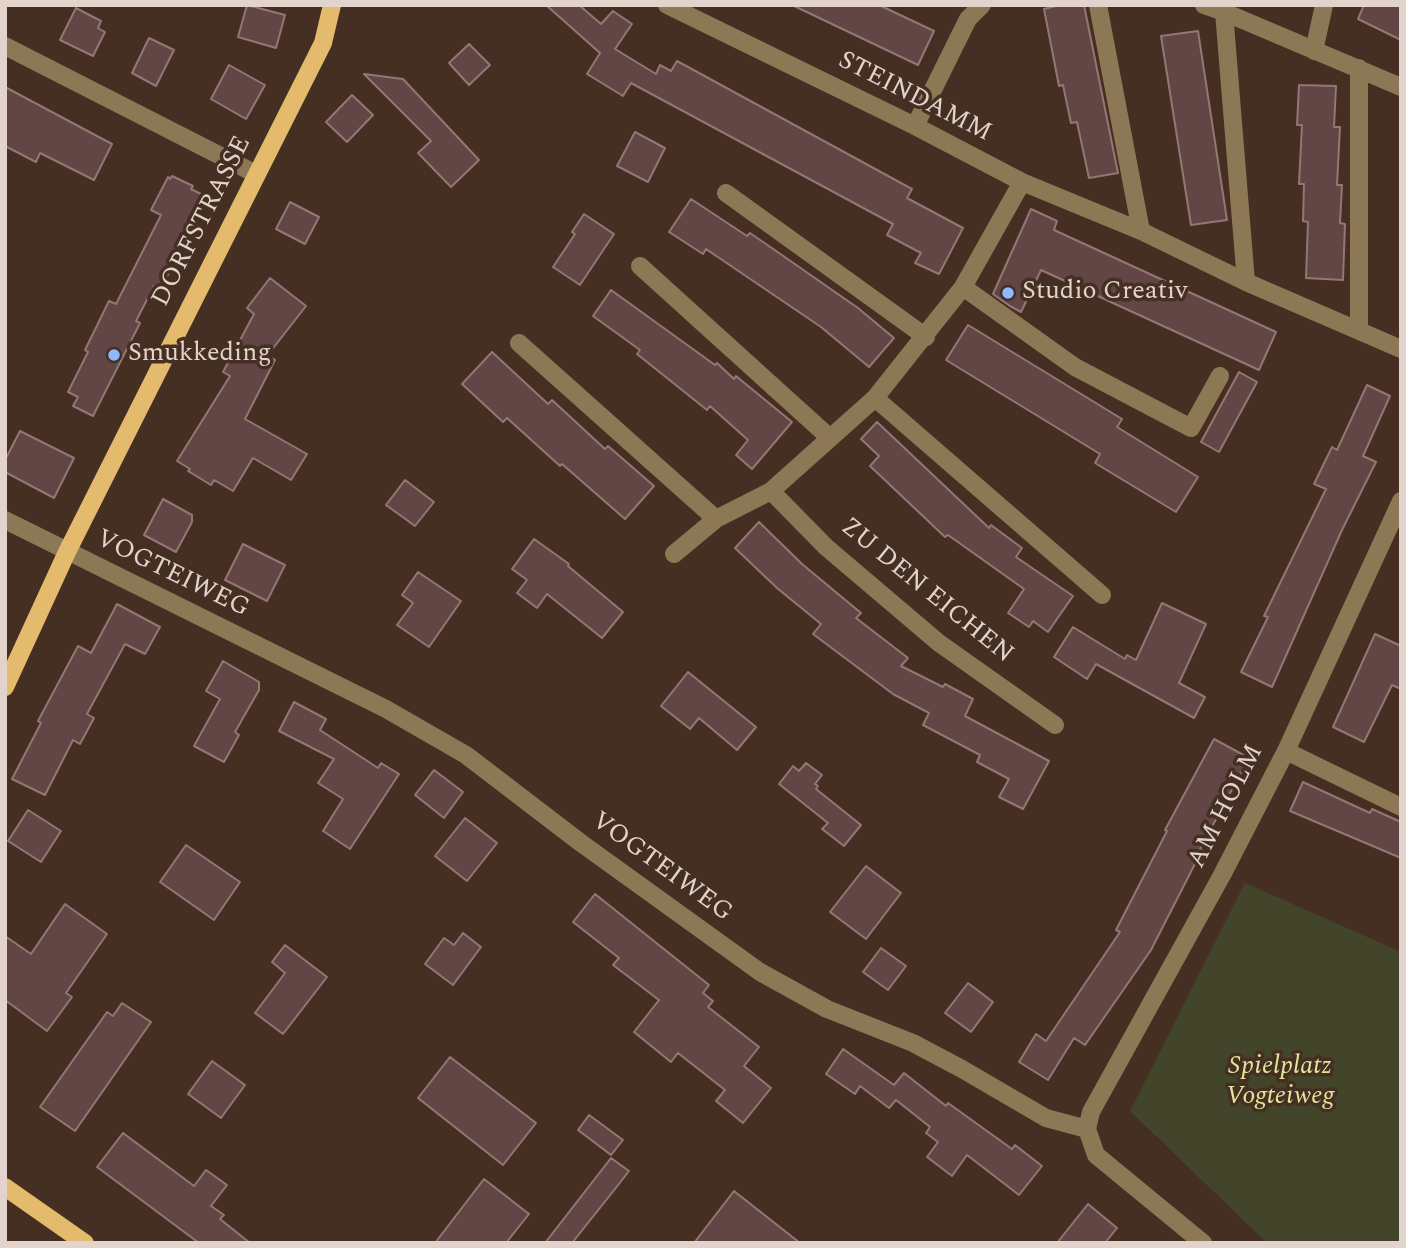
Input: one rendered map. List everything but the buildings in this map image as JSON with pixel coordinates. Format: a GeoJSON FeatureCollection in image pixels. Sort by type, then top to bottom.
{"type":"FeatureCollection","features":[{"type":"Feature","properties":{"kind":"main road","name":"DORFSTRASSE"},"geometry":{"type":"LineString","coordinates":[[5,687],[67,552],[323,43],[332,5]]}},
{"type":"Feature","properties":{"kind":"main road"},"geometry":{"type":"LineString","coordinates":[[5,1187],[85,1243]]}},
{"type":"Feature","properties":{"kind":"street","name":"STEINDAMM"},"geometry":{"type":"LineString","coordinates":[[667,5],[915,126],[1022,182],[1141,231],[1246,282],[1401,349]]}},
{"type":"Feature","properties":{"kind":"street"},"geometry":{"type":"LineString","coordinates":[[915,126],[968,19],[982,5]]}},
{"type":"Feature","properties":{"kind":"street"},"geometry":{"type":"LineString","coordinates":[[1098,5],[1141,231]]}},
{"type":"Feature","properties":{"kind":"street"},"geometry":{"type":"LineString","coordinates":[[1204,5],[1359,68],[1401,88]]}},
{"type":"Feature","properties":{"kind":"street"},"geometry":{"type":"LineString","coordinates":[[1314,51],[1324,5]]}},
{"type":"Feature","properties":{"kind":"street"},"geometry":{"type":"LineString","coordinates":[[1224,12],[1246,282]]}},
{"type":"Feature","properties":{"kind":"street"},"geometry":{"type":"LineString","coordinates":[[5,46],[256,174]]}},
{"type":"Feature","properties":{"kind":"street"},"geometry":{"type":"LineString","coordinates":[[1359,68],[1359,330]]}},
{"type":"Feature","properties":{"kind":"street"},"geometry":{"type":"LineString","coordinates":[[674,554],[716,519],[771,491],[875,398],[963,287],[1022,182]]}},
{"type":"Feature","properties":{"kind":"street"},"geometry":{"type":"LineString","coordinates":[[726,193],[926,337]]}},
{"type":"Feature","properties":{"kind":"street"},"geometry":{"type":"LineString","coordinates":[[640,266],[830,438]]}},
{"type":"Feature","properties":{"kind":"street"},"geometry":{"type":"LineString","coordinates":[[963,287],[1075,367],[1191,428],[1220,376]]}},
{"type":"Feature","properties":{"kind":"street"},"geometry":{"type":"LineString","coordinates":[[519,343],[716,519]]}},
{"type":"Feature","properties":{"kind":"street"},"geometry":{"type":"LineString","coordinates":[[875,398],[1102,595]]}},
{"type":"Feature","properties":{"kind":"street","name":"ZU DEN EICHEN"},"geometry":{"type":"LineString","coordinates":[[771,491],[826,547],[939,642],[1055,725]]}},
{"type":"Feature","properties":{"kind":"street","name":"AM HOLM"},"geometry":{"type":"LineString","coordinates":[[1087,1129],[1091,1112],[1222,875],[1286,751],[1401,501]]}},
{"type":"Feature","properties":{"kind":"street","name":"VOGTEIWEG"},"geometry":{"type":"LineString","coordinates":[[5,520],[386,709],[466,755],[581,843],[760,972],[827,1009],[913,1043],[1046,1118],[1087,1129]]}},
{"type":"Feature","properties":{"kind":"street"},"geometry":{"type":"LineString","coordinates":[[1286,751],[1401,807]]}},
{"type":"Feature","properties":{"kind":"street"},"geometry":{"type":"LineString","coordinates":[[1087,1129],[1096,1155],[1203,1243]]}},
{"type":"Feature","properties":{"kind":"green space","name":"Spielplatz Vogteiweg"},"geometry":{"type":"Polygon","coordinates":[[[1245,883],[1401,952],[1401,1243],[1267,1243],[1130,1111],[1245,883]]]}},
{"type":"Feature","properties":{"kind":"place","name":"Studio Creativ"},"geometry":{"type":"Point","coordinates":[1008,293]}},
{"type":"Feature","properties":{"kind":"place","name":"Smukkeding"},"geometry":{"type":"Point","coordinates":[114,355]}}]}
